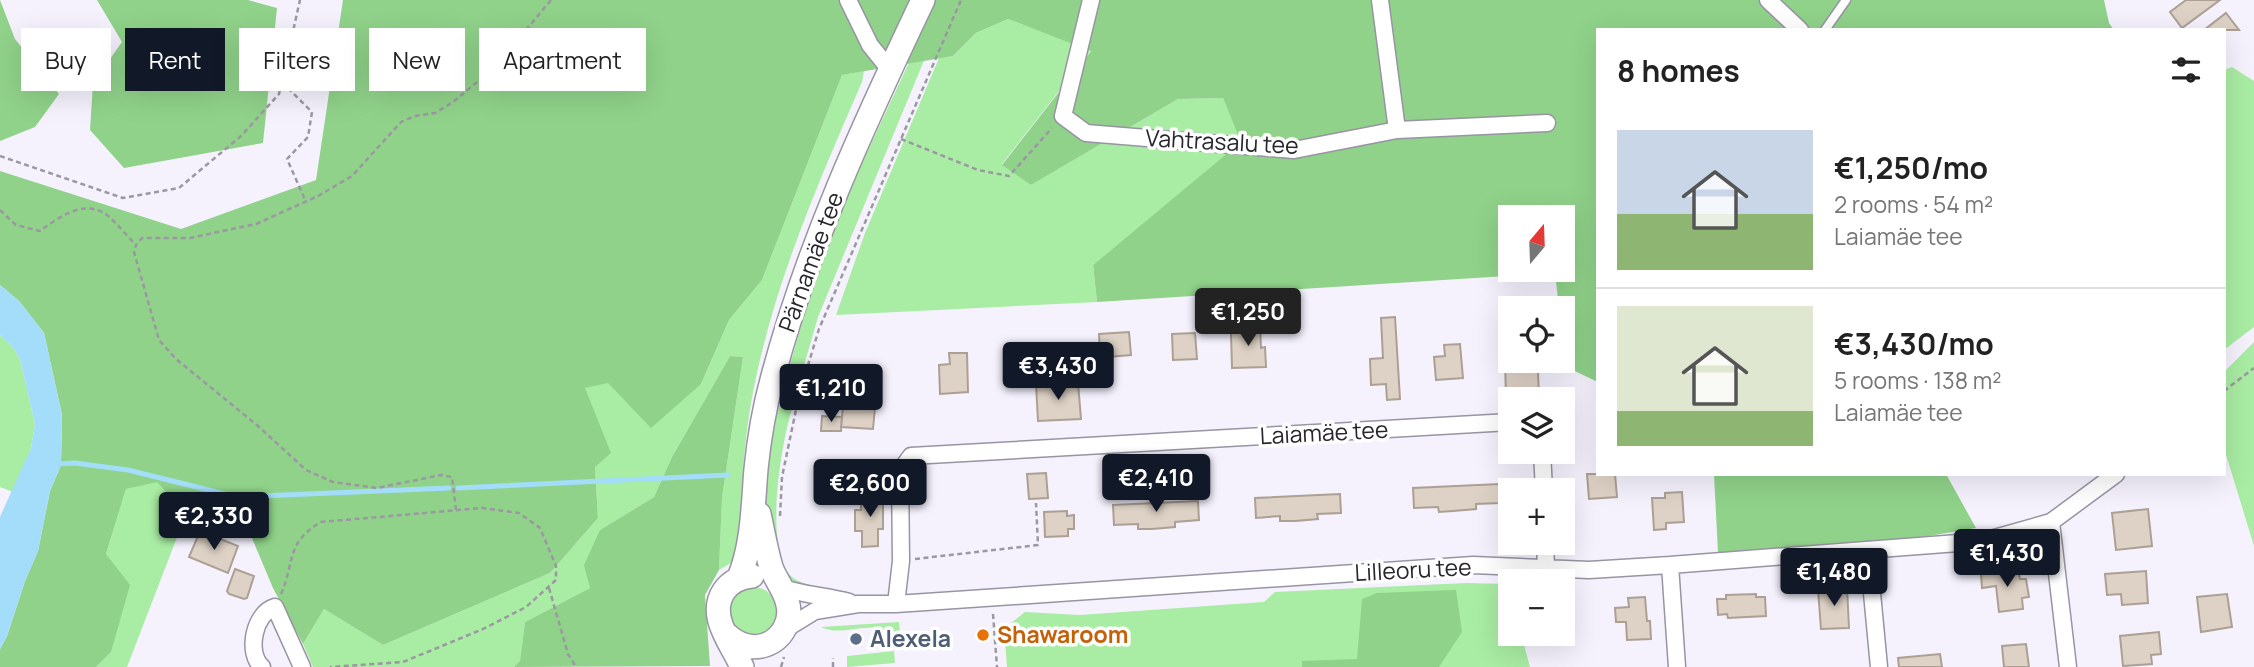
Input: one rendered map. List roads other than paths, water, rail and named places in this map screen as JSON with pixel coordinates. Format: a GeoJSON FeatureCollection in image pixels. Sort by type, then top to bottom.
{"type":"FeatureCollection","features":[{"type":"Feature","properties":{"kind":"main road","name":"Pärnamäe tee"},"geometry":{"type":"LineString","coordinates":[[738,578],[749,545],[758,449],[770,386],[785,331],[829,205],[923,0]]}},
{"type":"Feature","properties":{"kind":"main road"},"geometry":{"type":"LineString","coordinates":[[726,635],[745,646],[766,645],[777,639],[784,630],[789,615],[788,600],[780,587],[767,552],[754,492]]}},
{"type":"Feature","properties":{"kind":"main road"},"geometry":{"type":"LineString","coordinates":[[741,667],[720,625],[718,603],[729,584],[738,578],[761,576],[780,587]]}},
{"type":"Feature","properties":{"kind":"main road"},"geometry":{"type":"LineString","coordinates":[[760,667],[766,645]]}},
{"type":"Feature","properties":{"kind":"street"},"geometry":{"type":"LineString","coordinates":[[848,0],[870,45],[890,70]]}},
{"type":"Feature","properties":{"kind":"street","name":"Vahtrasalu tee"},"geometry":{"type":"LineString","coordinates":[[1091,0],[1062,116],[1086,133],[1294,150],[1397,130],[1548,123]]}},
{"type":"Feature","properties":{"kind":"street"},"geometry":{"type":"LineString","coordinates":[[1380,0],[1397,130]]}},
{"type":"Feature","properties":{"kind":"street"},"geometry":{"type":"LineString","coordinates":[[1768,0],[1798,28]]}},
{"type":"Feature","properties":{"kind":"street","name":"Laiamäe tee"},"geometry":{"type":"LineString","coordinates":[[896,604],[901,561],[900,471],[911,456],[1498,423]]}},
{"type":"Feature","properties":{"kind":"street","name":"Lilleoru tee"},"geometry":{"type":"LineString","coordinates":[[784,630],[816,611],[858,604],[896,604],[1473,565],[1589,570],[1984,541],[2051,522],[2113,476]]}},
{"type":"Feature","properties":{"kind":"street"},"geometry":{"type":"LineString","coordinates":[[2051,522],[2068,667]]}},
{"type":"Feature","properties":{"kind":"street"},"geometry":{"type":"LineString","coordinates":[[1868,551],[1879,667]]}},
{"type":"Feature","properties":{"kind":"street"},"geometry":{"type":"LineString","coordinates":[[1546,555],[1546,568]]}},
{"type":"Feature","properties":{"kind":"street"},"geometry":{"type":"LineString","coordinates":[[1670,565],[1677,667]]}},
{"type":"Feature","properties":{"kind":"street","name":"Lilleoru tee"},"geometry":{"type":"LineString","coordinates":[[780,587],[801,595],[858,604]]}},
{"type":"Feature","properties":{"kind":"street"},"geometry":{"type":"LineString","coordinates":[[262,667],[258,664],[253,643],[265,614],[275,607],[297,666]]}},
{"type":"Feature","properties":{"kind":"lane"},"geometry":{"type":"LineString","coordinates":[[1826,28],[1846,0]]}},
{"type":"Feature","properties":{"kind":"lane"},"geometry":{"type":"LineString","coordinates":[[770,386],[799,394]]}},
{"type":"Feature","properties":{"kind":"water"},"geometry":{"type":"Polygon","coordinates":[[[0,285],[19,301],[44,333],[62,415],[61,465],[50,491],[38,551],[0,649],[0,517],[31,448],[35,424],[20,359],[12,346],[0,335],[0,285]]]}},
{"type":"Feature","properties":{"kind":"waterway"},"geometry":{"type":"LineString","coordinates":[[57,464],[75,463],[128,470],[237,497],[449,488]]}},
{"type":"Feature","properties":{"kind":"waterway"},"geometry":{"type":"LineString","coordinates":[[458,488],[728,475]]}},
{"type":"Feature","properties":{"kind":"place","name":"Shawaroom"},"geometry":{"type":"Point","coordinates":[983,635]}},
{"type":"Feature","properties":{"kind":"place","name":"Alexela"},"geometry":{"type":"Point","coordinates":[856,639]}}]}
